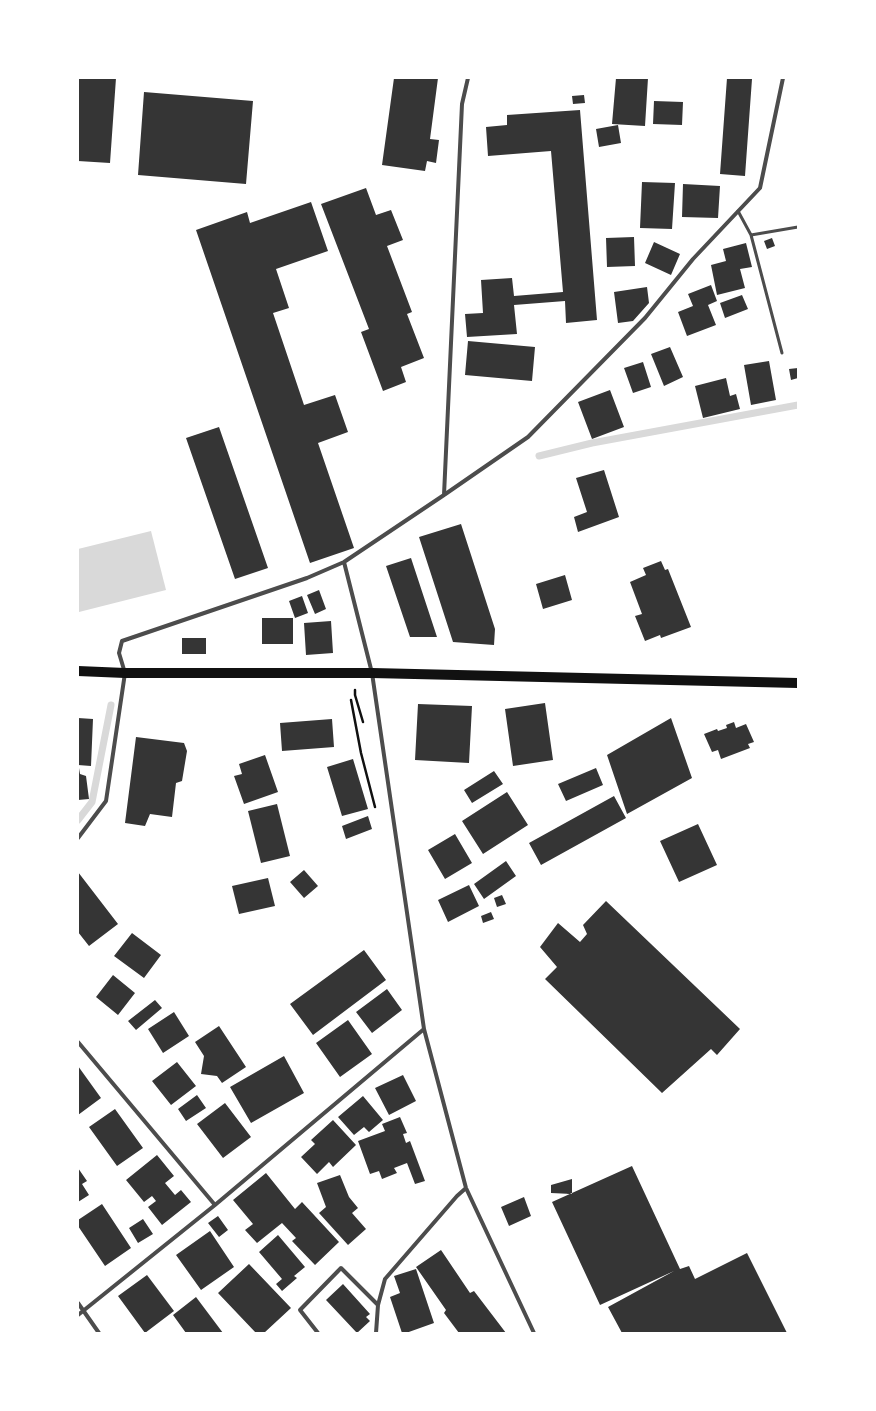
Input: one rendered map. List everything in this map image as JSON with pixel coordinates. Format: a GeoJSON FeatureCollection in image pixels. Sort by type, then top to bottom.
{"type":"FeatureCollection","features":[{"type":"Feature","properties":{"kind":"main road"},"geometry":{"type":"LineString","coordinates":[[78,671],[124,673],[372,673],[798,683]]}},
{"type":"Feature","properties":{"kind":"street"},"geometry":{"type":"LineString","coordinates":[[444,495],[462,104],[468,78]]}},
{"type":"Feature","properties":{"kind":"street"},"geometry":{"type":"LineString","coordinates":[[78,838],[106,801],[124,673],[119,653],[122,640],[307,578],[344,562],[528,437],[645,318],[693,259],[760,188],[783,78]]}},
{"type":"Feature","properties":{"kind":"street"},"geometry":{"type":"LineString","coordinates":[[344,562],[372,673],[424,1029],[466,1188],[534,1333]]}},
{"type":"Feature","properties":{"kind":"street"},"geometry":{"type":"LineString","coordinates":[[78,1315],[215,1205],[424,1029]]}},
{"type":"Feature","properties":{"kind":"street"},"geometry":{"type":"LineString","coordinates":[[78,1042],[215,1205]]}},
{"type":"Feature","properties":{"kind":"street"},"geometry":{"type":"LineString","coordinates":[[376,1333],[378,1305],[385,1279],[457,1196],[466,1188]]}},
{"type":"Feature","properties":{"kind":"street"},"geometry":{"type":"LineString","coordinates":[[318,1333],[300,1310],[342,1268],[378,1305]]}},
{"type":"Feature","properties":{"kind":"street"},"geometry":{"type":"LineString","coordinates":[[78,1303],[100,1333]]}},
{"type":"Feature","properties":{"kind":"lane"},"geometry":{"type":"LineString","coordinates":[[738,211],[751,234],[782,353]]}},
{"type":"Feature","properties":{"kind":"lane"},"geometry":{"type":"LineString","coordinates":[[751,234],[798,227]]}},
{"type":"Feature","properties":{"kind":"path"},"geometry":{"type":"LineString","coordinates":[[355,695],[364,728]]}},
{"type":"Feature","properties":{"kind":"path"},"geometry":{"type":"LineString","coordinates":[[351,700],[361,753],[376,810]]}},
{"type":"Feature","properties":{"kind":"shaded area"},"geometry":{"type":"Polygon","coordinates":[[[151,531],[166,590],[79,612],[78,549],[151,531]]]}},
{"type":"Feature","properties":{"kind":"building"},"geometry":{"type":"Polygon","coordinates":[[[78,78],[116,78],[110,163],[78,161],[78,78]]]}},
{"type":"Feature","properties":{"kind":"building"},"geometry":{"type":"Polygon","coordinates":[[[394,78],[438,78],[430,139],[439,140],[436,163],[427,161],[425,171],[382,165],[394,78]]]}},
{"type":"Feature","properties":{"kind":"building"},"geometry":{"type":"Polygon","coordinates":[[[616,78],[648,78],[645,126],[612,124],[616,78]]]}},
{"type":"Feature","properties":{"kind":"building"},"geometry":{"type":"Polygon","coordinates":[[[727,78],[752,79],[745,176],[720,174],[727,78]]]}},
{"type":"Feature","properties":{"kind":"building"},"geometry":{"type":"Polygon","coordinates":[[[144,92],[253,101],[246,184],[138,175],[144,92]]]}},
{"type":"Feature","properties":{"kind":"building"},"geometry":{"type":"Polygon","coordinates":[[[584,95],[585,103],[573,104],[572,96],[584,95]]]}},
{"type":"Feature","properties":{"kind":"building"},"geometry":{"type":"Polygon","coordinates":[[[654,101],[683,102],[682,125],[653,124],[654,101]]]}},
{"type":"Feature","properties":{"kind":"building"},"geometry":{"type":"Polygon","coordinates":[[[580,110],[597,320],[566,323],[565,301],[514,305],[517,334],[467,337],[465,314],[483,313],[481,280],[512,278],[514,296],[563,292],[551,151],[488,156],[486,127],[507,125],[507,115],[580,110]]]}},
{"type":"Feature","properties":{"kind":"building"},"geometry":{"type":"Polygon","coordinates":[[[618,125],[621,143],[599,147],[596,129],[618,125]]]}},
{"type":"Feature","properties":{"kind":"building"},"geometry":{"type":"Polygon","coordinates":[[[642,182],[675,183],[672,229],[640,228],[642,182]]]}},
{"type":"Feature","properties":{"kind":"building"},"geometry":{"type":"Polygon","coordinates":[[[683,184],[720,186],[718,218],[682,217],[683,184]]]}},
{"type":"Feature","properties":{"kind":"building"},"geometry":{"type":"Polygon","coordinates":[[[366,188],[376,215],[391,210],[403,240],[387,246],[412,312],[407,314],[424,358],[401,367],[406,382],[383,391],[361,332],[369,329],[321,204],[366,188]]]}},
{"type":"Feature","properties":{"kind":"building"},"geometry":{"type":"Polygon","coordinates":[[[311,202],[328,251],[276,269],[289,308],[273,313],[304,405],[335,395],[348,432],[318,443],[354,548],[310,563],[196,230],[247,212],[250,223],[311,202]]]}},
{"type":"Feature","properties":{"kind":"building"},"geometry":{"type":"Polygon","coordinates":[[[634,237],[635,266],[607,267],[606,238],[634,237]]]}},
{"type":"Feature","properties":{"kind":"building"},"geometry":{"type":"Polygon","coordinates":[[[772,238],[775,246],[767,249],[764,241],[772,238]]]}},
{"type":"Feature","properties":{"kind":"building"},"geometry":{"type":"Polygon","coordinates":[[[654,242],[680,254],[671,275],[645,263],[654,242]]]}},
{"type":"Feature","properties":{"kind":"building"},"geometry":{"type":"Polygon","coordinates":[[[746,243],[752,267],[740,269],[745,288],[717,295],[711,265],[726,261],[723,249],[746,243]]]}},
{"type":"Feature","properties":{"kind":"building"},"geometry":{"type":"Polygon","coordinates":[[[711,285],[717,301],[708,305],[716,325],[687,336],[678,312],[693,306],[688,294],[711,285]]]}},
{"type":"Feature","properties":{"kind":"building"},"geometry":{"type":"Polygon","coordinates":[[[647,287],[649,303],[633,321],[618,323],[614,292],[647,287]]]}},
{"type":"Feature","properties":{"kind":"building"},"geometry":{"type":"Polygon","coordinates":[[[742,295],[748,309],[725,318],[720,303],[742,295]]]}},
{"type":"Feature","properties":{"kind":"building"},"geometry":{"type":"Polygon","coordinates":[[[468,341],[535,347],[532,381],[465,375],[468,341]]]}},
{"type":"Feature","properties":{"kind":"building"},"geometry":{"type":"Polygon","coordinates":[[[670,347],[683,377],[664,386],[651,354],[670,347]]]}},
{"type":"Feature","properties":{"kind":"building"},"geometry":{"type":"Polygon","coordinates":[[[769,361],[776,400],[751,405],[744,365],[769,361]]]}},
{"type":"Feature","properties":{"kind":"building"},"geometry":{"type":"Polygon","coordinates":[[[643,362],[651,387],[633,393],[624,368],[643,362]]]}},
{"type":"Feature","properties":{"kind":"building"},"geometry":{"type":"Polygon","coordinates":[[[798,368],[798,378],[791,380],[789,369],[798,368]]]}},
{"type":"Feature","properties":{"kind":"building"},"geometry":{"type":"Polygon","coordinates":[[[726,378],[730,396],[736,394],[740,409],[703,418],[695,386],[726,378]]]}},
{"type":"Feature","properties":{"kind":"building"},"geometry":{"type":"Polygon","coordinates":[[[610,390],[624,427],[592,439],[578,402],[610,390]]]}},
{"type":"Feature","properties":{"kind":"building"},"geometry":{"type":"Polygon","coordinates":[[[219,427],[268,568],[235,579],[186,438],[219,427]]]}},
{"type":"Feature","properties":{"kind":"building"},"geometry":{"type":"Polygon","coordinates":[[[604,470],[619,517],[578,532],[574,517],[587,512],[576,478],[604,470]]]}},
{"type":"Feature","properties":{"kind":"building"},"geometry":{"type":"Polygon","coordinates":[[[461,524],[495,629],[494,645],[453,642],[419,537],[461,524]]]}},
{"type":"Feature","properties":{"kind":"building"},"geometry":{"type":"Polygon","coordinates":[[[411,558],[437,637],[410,637],[386,566],[411,558]]]}},
{"type":"Feature","properties":{"kind":"building"},"geometry":{"type":"Polygon","coordinates":[[[661,561],[665,570],[668,569],[691,627],[661,638],[660,635],[645,641],[635,616],[642,614],[630,582],[646,575],[643,568],[661,561]]]}},
{"type":"Feature","properties":{"kind":"building"},"geometry":{"type":"Polygon","coordinates":[[[565,575],[572,600],[543,609],[536,584],[565,575]]]}},
{"type":"Feature","properties":{"kind":"building"},"geometry":{"type":"Polygon","coordinates":[[[319,590],[326,609],[315,614],[307,595],[319,590]]]}},
{"type":"Feature","properties":{"kind":"building"},"geometry":{"type":"Polygon","coordinates":[[[302,596],[308,613],[295,618],[289,601],[302,596]]]}},
{"type":"Feature","properties":{"kind":"building"},"geometry":{"type":"Polygon","coordinates":[[[262,618],[293,618],[293,644],[262,644],[262,618]]]}},
{"type":"Feature","properties":{"kind":"building"},"geometry":{"type":"Polygon","coordinates":[[[331,621],[333,653],[306,655],[304,623],[331,621]]]}},
{"type":"Feature","properties":{"kind":"building"},"geometry":{"type":"Polygon","coordinates":[[[182,638],[206,638],[206,654],[182,654],[182,638]]]}},
{"type":"Feature","properties":{"kind":"building"},"geometry":{"type":"Polygon","coordinates":[[[545,703],[553,760],[513,766],[505,709],[545,703]]]}},
{"type":"Feature","properties":{"kind":"building"},"geometry":{"type":"Polygon","coordinates":[[[418,704],[472,706],[469,763],[415,760],[418,704]]]}},
{"type":"Feature","properties":{"kind":"building"},"geometry":{"type":"Polygon","coordinates":[[[78,718],[93,719],[91,766],[78,765],[78,718]]]}},
{"type":"Feature","properties":{"kind":"building"},"geometry":{"type":"Polygon","coordinates":[[[671,718],[692,778],[627,814],[607,755],[671,718]]]}},
{"type":"Feature","properties":{"kind":"building"},"geometry":{"type":"Polygon","coordinates":[[[332,719],[334,747],[282,751],[280,723],[332,719]]]}},
{"type":"Feature","properties":{"kind":"building"},"geometry":{"type":"Polygon","coordinates":[[[734,722],[736,728],[746,724],[754,742],[748,744],[750,748],[721,759],[718,750],[712,752],[704,734],[717,729],[718,731],[727,728],[726,725],[734,722]]]}},
{"type":"Feature","properties":{"kind":"building"},"geometry":{"type":"Polygon","coordinates":[[[136,737],[184,743],[187,751],[182,781],[176,783],[172,817],[150,814],[145,826],[125,823],[136,737]]]}},
{"type":"Feature","properties":{"kind":"building"},"geometry":{"type":"Polygon","coordinates":[[[265,755],[278,792],[244,804],[234,776],[242,774],[239,764],[265,755]]]}},
{"type":"Feature","properties":{"kind":"building"},"geometry":{"type":"Polygon","coordinates":[[[353,759],[368,809],[342,816],[327,767],[353,759]]]}},
{"type":"Feature","properties":{"kind":"building"},"geometry":{"type":"Polygon","coordinates":[[[78,768],[80,774],[86,776],[89,799],[78,800],[78,768]]]}},
{"type":"Feature","properties":{"kind":"building"},"geometry":{"type":"Polygon","coordinates":[[[596,768],[603,785],[566,801],[558,784],[596,768]]]}},
{"type":"Feature","properties":{"kind":"building"},"geometry":{"type":"Polygon","coordinates":[[[494,771],[503,784],[472,803],[464,790],[494,771]]]}},
{"type":"Feature","properties":{"kind":"building"},"geometry":{"type":"Polygon","coordinates":[[[507,792],[528,825],[483,854],[462,821],[507,792]]]}},
{"type":"Feature","properties":{"kind":"building"},"geometry":{"type":"Polygon","coordinates":[[[614,796],[626,818],[541,865],[529,843],[614,796]]]}},
{"type":"Feature","properties":{"kind":"building"},"geometry":{"type":"Polygon","coordinates":[[[277,804],[290,856],[261,863],[248,811],[277,804]]]}},
{"type":"Feature","properties":{"kind":"building"},"geometry":{"type":"Polygon","coordinates":[[[368,816],[372,829],[346,839],[342,826],[368,816]]]}},
{"type":"Feature","properties":{"kind":"building"},"geometry":{"type":"Polygon","coordinates":[[[698,824],[717,865],[679,882],[660,841],[698,824]]]}},
{"type":"Feature","properties":{"kind":"building"},"geometry":{"type":"Polygon","coordinates":[[[455,834],[472,863],[445,879],[428,850],[455,834]]]}},
{"type":"Feature","properties":{"kind":"building"},"geometry":{"type":"Polygon","coordinates":[[[506,861],[516,876],[484,899],[474,884],[506,861]]]}},
{"type":"Feature","properties":{"kind":"building"},"geometry":{"type":"Polygon","coordinates":[[[304,870],[318,886],[304,898],[290,882],[304,870]]]}},
{"type":"Feature","properties":{"kind":"building"},"geometry":{"type":"Polygon","coordinates":[[[78,872],[118,924],[89,946],[78,932],[78,872]]]}},
{"type":"Feature","properties":{"kind":"building"},"geometry":{"type":"Polygon","coordinates":[[[268,878],[275,906],[239,914],[232,886],[268,878]]]}},
{"type":"Feature","properties":{"kind":"building"},"geometry":{"type":"Polygon","coordinates":[[[469,885],[479,906],[448,922],[438,900],[469,885]]]}},
{"type":"Feature","properties":{"kind":"building"},"geometry":{"type":"Polygon","coordinates":[[[502,895],[506,904],[497,907],[494,898],[502,895]]]}},
{"type":"Feature","properties":{"kind":"building"},"geometry":{"type":"Polygon","coordinates":[[[606,901],[740,1029],[717,1055],[711,1049],[662,1093],[545,979],[557,967],[540,947],[558,923],[580,942],[587,934],[583,925],[606,901]]]}},
{"type":"Feature","properties":{"kind":"building"},"geometry":{"type":"Polygon","coordinates":[[[491,912],[494,919],[483,923],[481,916],[491,912]]]}},
{"type":"Feature","properties":{"kind":"building"},"geometry":{"type":"Polygon","coordinates":[[[132,933],[161,955],[144,978],[114,956],[132,933]]]}},
{"type":"Feature","properties":{"kind":"building"},"geometry":{"type":"Polygon","coordinates":[[[364,950],[386,980],[313,1035],[290,1004],[364,950]]]}},
{"type":"Feature","properties":{"kind":"building"},"geometry":{"type":"Polygon","coordinates":[[[113,975],[135,993],[118,1015],[96,997],[113,975]]]}},
{"type":"Feature","properties":{"kind":"building"},"geometry":{"type":"Polygon","coordinates":[[[387,989],[402,1010],[372,1033],[356,1012],[387,989]]]}},
{"type":"Feature","properties":{"kind":"building"},"geometry":{"type":"Polygon","coordinates":[[[155,1000],[162,1008],[136,1030],[128,1021],[155,1000]]]}},
{"type":"Feature","properties":{"kind":"building"},"geometry":{"type":"Polygon","coordinates":[[[174,1012],[189,1036],[163,1053],[148,1029],[174,1012]]]}},
{"type":"Feature","properties":{"kind":"building"},"geometry":{"type":"Polygon","coordinates":[[[348,1020],[372,1054],[340,1077],[316,1043],[348,1020]]]}},
{"type":"Feature","properties":{"kind":"building"},"geometry":{"type":"Polygon","coordinates":[[[219,1026],[246,1067],[222,1083],[217,1076],[201,1074],[204,1056],[195,1042],[219,1026]]]}},
{"type":"Feature","properties":{"kind":"building"},"geometry":{"type":"Polygon","coordinates":[[[284,1056],[304,1093],[251,1123],[230,1087],[284,1056]]]}},
{"type":"Feature","properties":{"kind":"building"},"geometry":{"type":"Polygon","coordinates":[[[177,1062],[196,1086],[171,1105],[152,1081],[177,1062]]]}},
{"type":"Feature","properties":{"kind":"building"},"geometry":{"type":"Polygon","coordinates":[[[78,1066],[101,1098],[78,1115],[78,1066]]]}},
{"type":"Feature","properties":{"kind":"building"},"geometry":{"type":"Polygon","coordinates":[[[403,1075],[416,1101],[389,1115],[375,1088],[403,1075]]]}},
{"type":"Feature","properties":{"kind":"building"},"geometry":{"type":"Polygon","coordinates":[[[197,1095],[206,1108],[186,1121],[178,1109],[197,1095]]]}},
{"type":"Feature","properties":{"kind":"building"},"geometry":{"type":"Polygon","coordinates":[[[363,1096],[383,1120],[369,1132],[364,1127],[354,1135],[338,1117],[363,1096]]]}},
{"type":"Feature","properties":{"kind":"building"},"geometry":{"type":"Polygon","coordinates":[[[225,1103],[251,1137],[223,1158],[197,1124],[225,1103]]]}},
{"type":"Feature","properties":{"kind":"building"},"geometry":{"type":"Polygon","coordinates":[[[115,1109],[143,1148],[117,1166],[89,1127],[115,1109]]]}},
{"type":"Feature","properties":{"kind":"building"},"geometry":{"type":"Polygon","coordinates":[[[400,1117],[407,1133],[403,1134],[406,1143],[410,1141],[425,1181],[415,1184],[407,1163],[394,1168],[397,1173],[382,1179],[379,1171],[370,1174],[358,1141],[385,1131],[382,1124],[400,1117]]]}},
{"type":"Feature","properties":{"kind":"building"},"geometry":{"type":"Polygon","coordinates":[[[333,1120],[356,1145],[333,1167],[329,1162],[317,1174],[301,1157],[315,1144],[311,1140],[333,1120]]]}},
{"type":"Feature","properties":{"kind":"building"},"geometry":{"type":"Polygon","coordinates":[[[157,1155],[174,1176],[165,1183],[175,1195],[181,1190],[191,1202],[162,1225],[148,1207],[156,1201],[152,1196],[144,1202],[126,1180],[157,1155]]]}},
{"type":"Feature","properties":{"kind":"building"},"geometry":{"type":"Polygon","coordinates":[[[632,1166],[680,1269],[689,1266],[695,1279],[747,1253],[787,1333],[622,1333],[608,1307],[674,1271],[600,1305],[552,1202],[632,1166]]]}},
{"type":"Feature","properties":{"kind":"building"},"geometry":{"type":"Polygon","coordinates":[[[78,1168],[87,1181],[82,1184],[89,1195],[78,1202],[78,1168]]]}},
{"type":"Feature","properties":{"kind":"building"},"geometry":{"type":"Polygon","coordinates":[[[266,1173],[295,1209],[302,1202],[339,1242],[315,1265],[292,1241],[296,1238],[282,1223],[257,1243],[245,1230],[253,1224],[233,1200],[266,1173]]]}},
{"type":"Feature","properties":{"kind":"building"},"geometry":{"type":"Polygon","coordinates":[[[340,1175],[349,1197],[358,1208],[352,1213],[366,1229],[348,1245],[319,1213],[326,1207],[317,1183],[340,1175]]]}},
{"type":"Feature","properties":{"kind":"building"},"geometry":{"type":"Polygon","coordinates":[[[572,1179],[572,1194],[551,1193],[551,1185],[572,1179]]]}},
{"type":"Feature","properties":{"kind":"building"},"geometry":{"type":"Polygon","coordinates":[[[524,1197],[531,1216],[509,1226],[501,1207],[524,1197]]]}},
{"type":"Feature","properties":{"kind":"building"},"geometry":{"type":"Polygon","coordinates":[[[102,1204],[131,1248],[105,1266],[78,1226],[78,1220],[102,1204]]]}},
{"type":"Feature","properties":{"kind":"building"},"geometry":{"type":"Polygon","coordinates":[[[218,1216],[228,1230],[219,1237],[208,1223],[218,1216]]]}},
{"type":"Feature","properties":{"kind":"building"},"geometry":{"type":"Polygon","coordinates":[[[143,1219],[153,1234],[138,1243],[129,1228],[143,1219]]]}},
{"type":"Feature","properties":{"kind":"building"},"geometry":{"type":"Polygon","coordinates":[[[210,1231],[234,1267],[201,1290],[176,1255],[210,1231]]]}},
{"type":"Feature","properties":{"kind":"building"},"geometry":{"type":"Polygon","coordinates":[[[278,1235],[305,1267],[294,1276],[297,1278],[282,1291],[276,1284],[282,1279],[259,1252],[278,1235]]]}},
{"type":"Feature","properties":{"kind":"building"},"geometry":{"type":"Polygon","coordinates":[[[441,1250],[470,1293],[474,1291],[506,1333],[459,1333],[444,1313],[446,1310],[416,1267],[441,1250]]]}},
{"type":"Feature","properties":{"kind":"building"},"geometry":{"type":"Polygon","coordinates":[[[249,1264],[291,1308],[264,1333],[256,1333],[218,1293],[249,1264]]]}},
{"type":"Feature","properties":{"kind":"building"},"geometry":{"type":"Polygon","coordinates":[[[416,1269],[434,1323],[402,1333],[390,1297],[400,1293],[394,1276],[416,1269]]]}},
{"type":"Feature","properties":{"kind":"building"},"geometry":{"type":"Polygon","coordinates":[[[147,1275],[174,1311],[145,1333],[118,1296],[147,1275]]]}},
{"type":"Feature","properties":{"kind":"building"},"geometry":{"type":"Polygon","coordinates":[[[343,1284],[370,1314],[366,1317],[370,1321],[357,1333],[326,1300],[343,1284]]]}},
{"type":"Feature","properties":{"kind":"building"},"geometry":{"type":"Polygon","coordinates":[[[196,1297],[223,1333],[186,1333],[173,1315],[196,1297]]]}},
{"type":"Feature","properties":{"kind":"waterway"},"geometry":{"type":"LineString","coordinates":[[539,456],[592,443],[798,405]]}},
{"type":"Feature","properties":{"kind":"waterway"},"geometry":{"type":"LineString","coordinates":[[78,820],[92,802],[111,705]]}}]}
